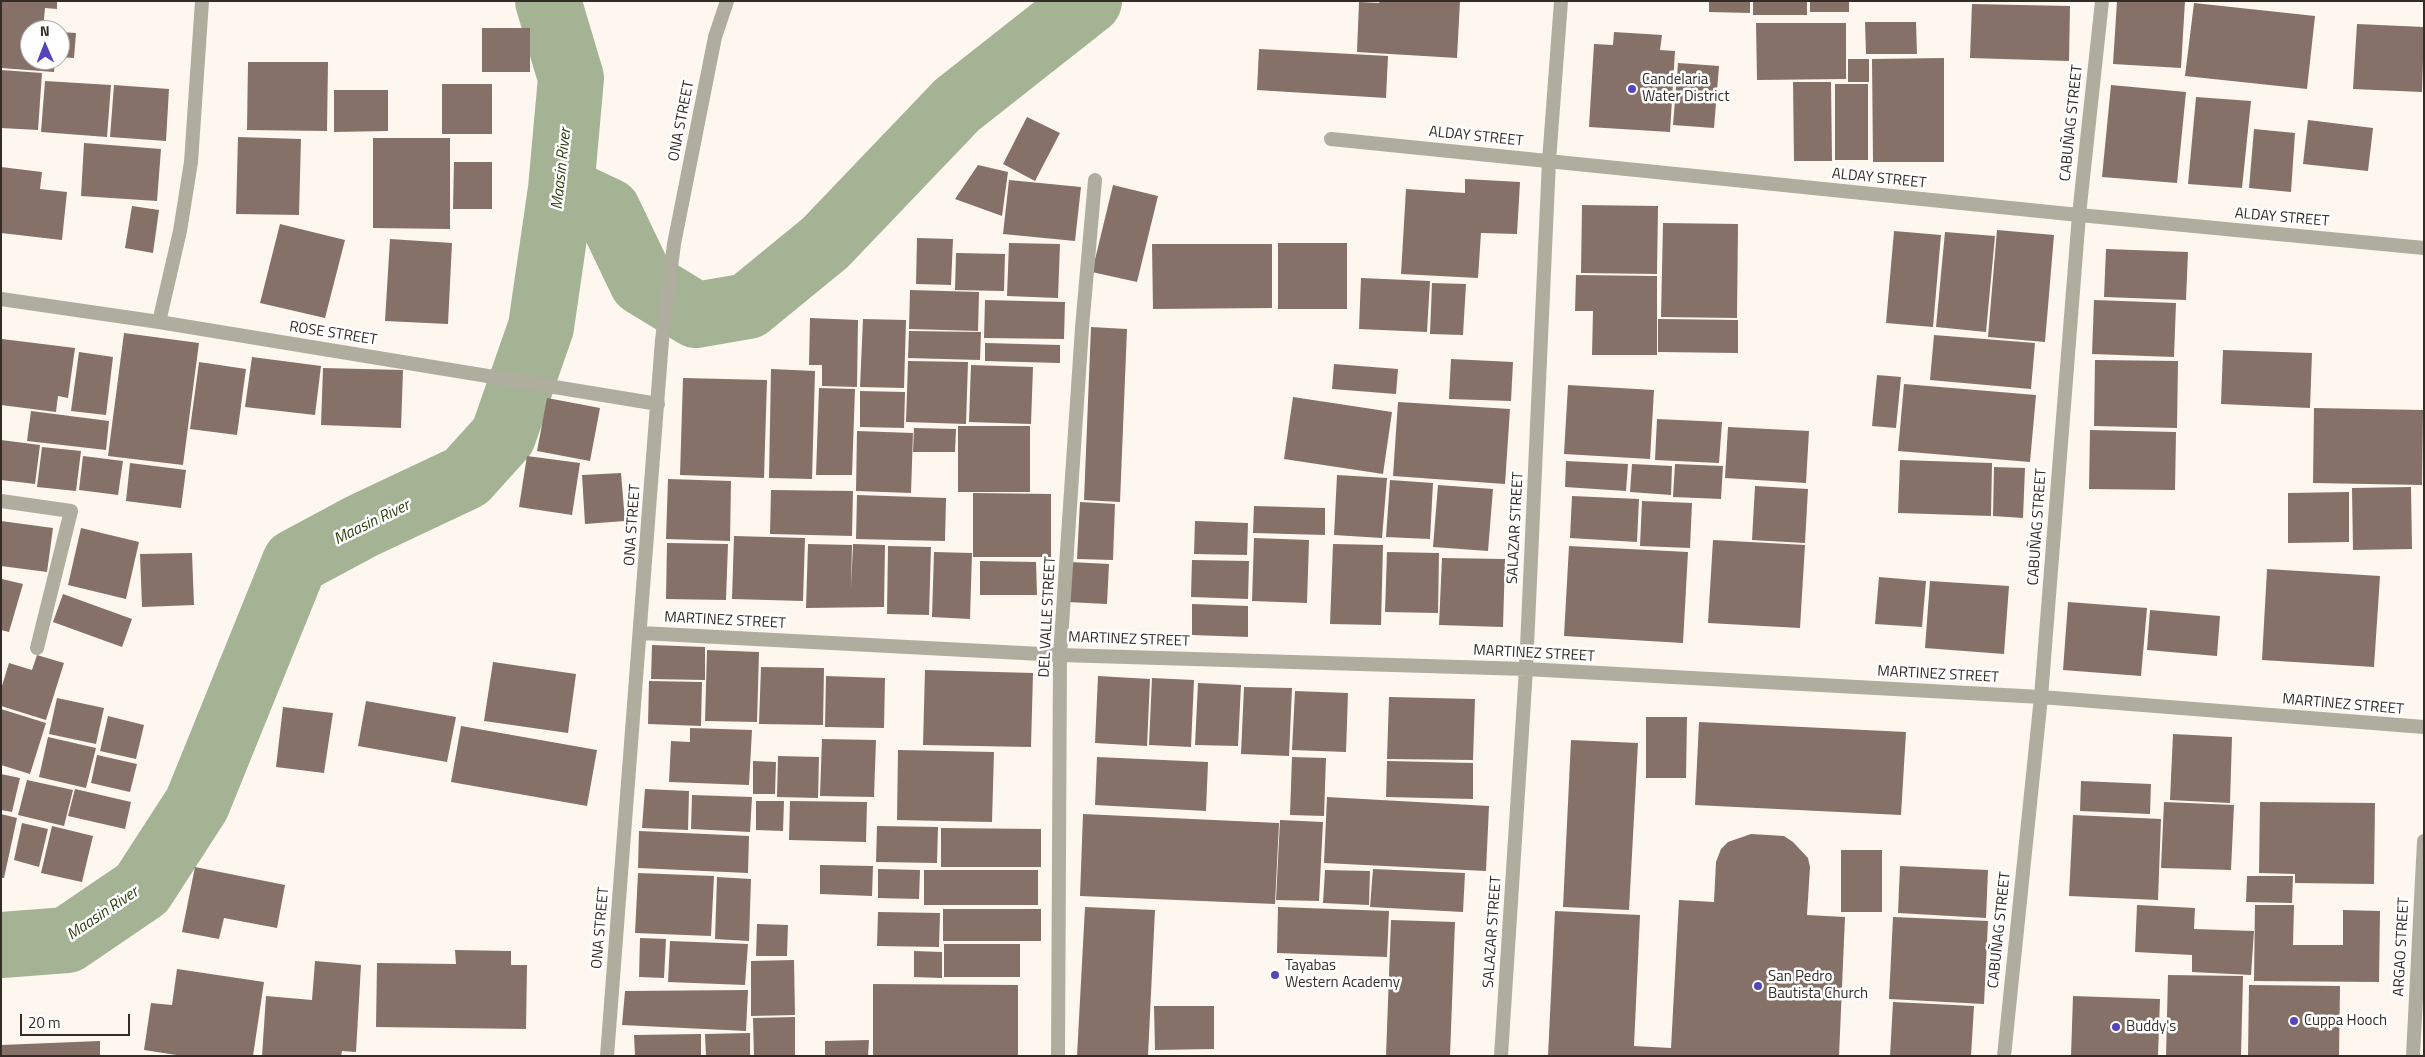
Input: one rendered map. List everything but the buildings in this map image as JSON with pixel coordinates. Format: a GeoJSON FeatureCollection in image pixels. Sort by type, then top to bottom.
{"type":"FeatureCollection","features":[{"type":"Feature","properties":{"kind":"street"},"geometry":{"type":"LineString","coordinates":[[159,322],[180,231],[192,162],[202,1]]}},
{"type":"Feature","properties":{"kind":"street","name":"ONA STREET"},"geometry":{"type":"LineString","coordinates":[[607,1056],[642,633],[662,340],[674,244],[715,36],[727,1]]}},
{"type":"Feature","properties":{"kind":"street","name":"SALAZAR STREET"},"geometry":{"type":"LineString","coordinates":[[1501,1056],[1526,669],[1549,161],[1561,1]]}},
{"type":"Feature","properties":{"kind":"street","name":"CABUÑAG STREET"},"geometry":{"type":"LineString","coordinates":[[2004,1056],[2041,697],[2079,216],[2102,1]]}},
{"type":"Feature","properties":{"kind":"street","name":"ALDAY STREET"},"geometry":{"type":"LineString","coordinates":[[1331,139],[2079,216],[2424,248]]}},
{"type":"Feature","properties":{"kind":"street","name":"DEL VALLE STREET"},"geometry":{"type":"LineString","coordinates":[[1058,1056],[1060,655],[1082,328],[1096,180]]}},
{"type":"Feature","properties":{"kind":"street","name":"ROSE STREET"},"geometry":{"type":"LineString","coordinates":[[1,299],[159,322],[658,404]]}},
{"type":"Feature","properties":{"kind":"street"},"geometry":{"type":"LineString","coordinates":[[1,501],[71,511],[38,648]]}},
{"type":"Feature","properties":{"kind":"street","name":"MARTINEZ STREET"},"geometry":{"type":"LineString","coordinates":[[642,633],[1060,655],[1526,669],[2041,697],[2424,727]]}},
{"type":"Feature","properties":{"kind":"street","name":"ARGAO STREET"},"geometry":{"type":"LineString","coordinates":[[2413,1056],[2424,841]]}},
{"type":"Feature","properties":{"kind":"waterway","name":"Maasin River"},"geometry":{"type":"LineString","coordinates":[[1,945],[67,940],[142,889],[197,804],[295,562],[362,526],[466,477],[503,436],[541,327],[561,189],[571,78],[548,1]]}},
{"type":"Feature","properties":{"kind":"waterway"},"geometry":{"type":"LineString","coordinates":[[561,189],[608,211],[642,282],[696,315],[748,306],[825,243],[957,105],[1089,1]]}},
{"type":"Feature","properties":{"kind":"place","name":"Candelaria Water District"},"geometry":{"type":"Point","coordinates":[1632,89]}},
{"type":"Feature","properties":{"kind":"place","name":"Tayabas Western Academy"},"geometry":{"type":"Point","coordinates":[1275,975]}},
{"type":"Feature","properties":{"kind":"place","name":"San Pedro Bautista Church"},"geometry":{"type":"Point","coordinates":[1758,986]}},
{"type":"Feature","properties":{"kind":"place","name":"Cuppa Hooch"},"geometry":{"type":"Point","coordinates":[2294,1021]}},
{"type":"Feature","properties":{"kind":"place","name":"Buddy's"},"geometry":{"type":"Point","coordinates":[2116,1027]}}]}
